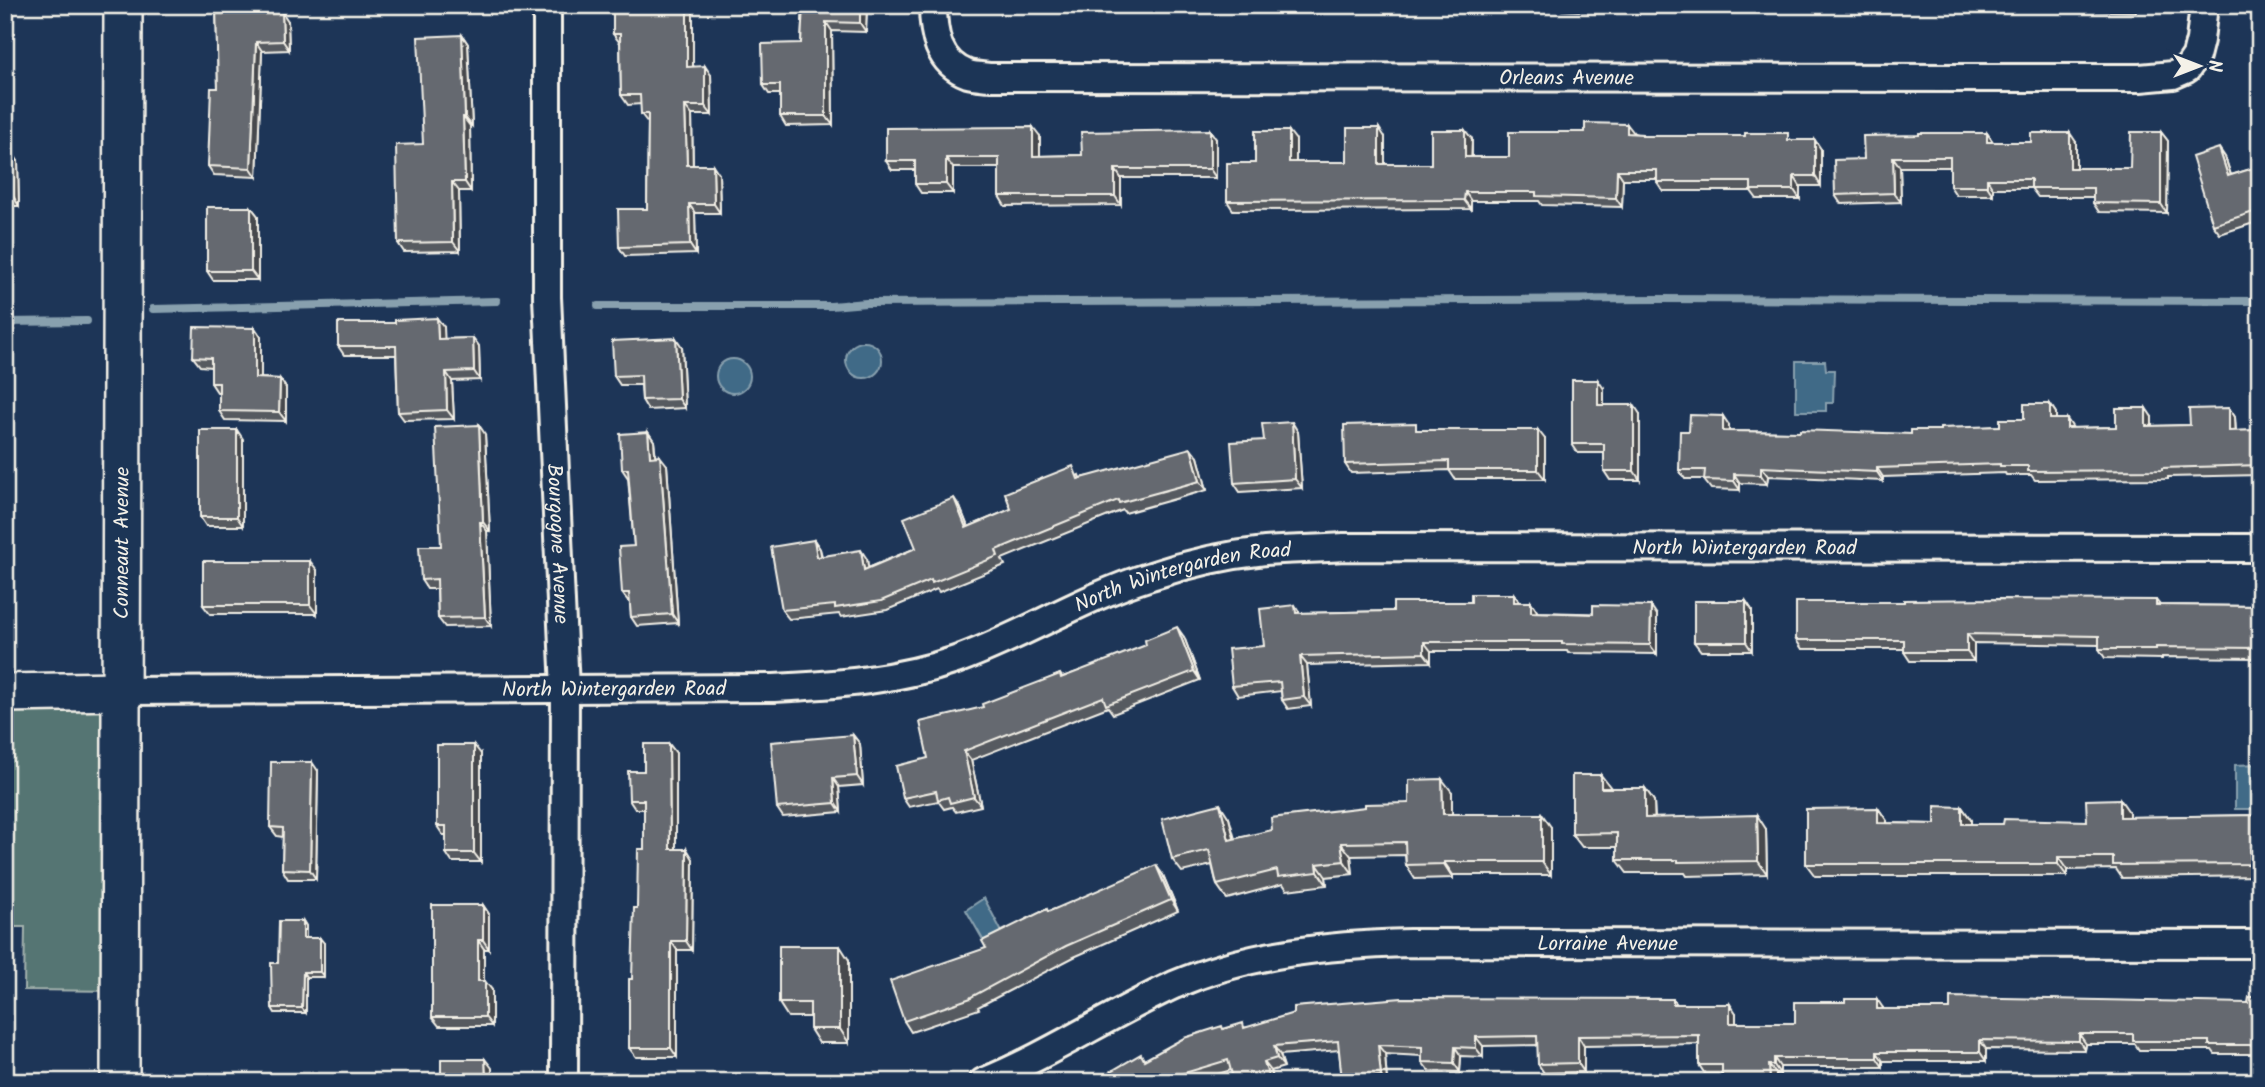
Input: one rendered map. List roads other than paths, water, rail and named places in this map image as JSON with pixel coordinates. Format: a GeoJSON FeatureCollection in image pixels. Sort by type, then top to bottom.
{"type":"FeatureCollection","features":[{"type":"Feature","properties":{"kind":"street","name":"Conneaut Avenue"},"geometry":{"type":"LineString","coordinates":[[120,1082],[123,5]]}},
{"type":"Feature","properties":{"kind":"street","name":"Bourgogne Avenue"},"geometry":{"type":"LineString","coordinates":[[547,5],[547,297],[565,690],[564,1082]]}},
{"type":"Feature","properties":{"kind":"street","name":"Orleans Avenue"},"geometry":{"type":"LineString","coordinates":[[933,5],[939,48],[950,62],[968,74],[990,77],[2140,78],[2173,75],[2187,69],[2196,56],[2204,5]]}},
{"type":"Feature","properties":{"kind":"street","name":"North Wintergarden Road"},"geometry":{"type":"LineString","coordinates":[[120,691],[565,690],[835,685],[896,676],[955,660],[1093,598],[1150,576],[1205,561],[1264,551],[1344,547],[2260,548]]}},
{"type":"Feature","properties":{"kind":"street"},"geometry":{"type":"LineString","coordinates":[[5,693],[120,691]]}},
{"type":"Feature","properties":{"kind":"street","name":"Lorraine Avenue"},"geometry":{"type":"LineString","coordinates":[[983,1082],[1051,1051],[1114,1014],[1177,984],[1239,963],[1303,950],[1345,945],[2260,944]]}},
{"type":"Feature","properties":{"kind":"water"},"geometry":{"type":"Polygon","coordinates":[[[864,342],[877,347],[882,360],[877,373],[864,378],[851,373],[846,360],[851,347],[864,342]]]}},
{"type":"Feature","properties":{"kind":"water"},"geometry":{"type":"Polygon","coordinates":[[[733,359],[745,364],[750,376],[745,388],[733,393],[721,388],[716,376],[721,364],[733,359]]]}},
{"type":"Feature","properties":{"kind":"water"},"geometry":{"type":"Polygon","coordinates":[[[1796,361],[1825,361],[1826,370],[1834,370],[1833,403],[1826,403],[1826,411],[1796,411],[1796,361]]]}},
{"type":"Feature","properties":{"kind":"water"},"geometry":{"type":"Polygon","coordinates":[[[2260,764],[2260,809],[2235,809],[2235,765],[2260,764]]]}},
{"type":"Feature","properties":{"kind":"water"},"geometry":{"type":"Polygon","coordinates":[[[984,898],[1003,934],[986,945],[966,910],[984,898]]]}},
{"type":"Feature","properties":{"kind":"waterway"},"geometry":{"type":"LineString","coordinates":[[598,306],[1660,299],[2260,301]]}},
{"type":"Feature","properties":{"kind":"waterway"},"geometry":{"type":"LineString","coordinates":[[153,309],[497,301]]}},
{"type":"Feature","properties":{"kind":"waterway"},"geometry":{"type":"LineString","coordinates":[[5,322],[87,321]]}}]}
